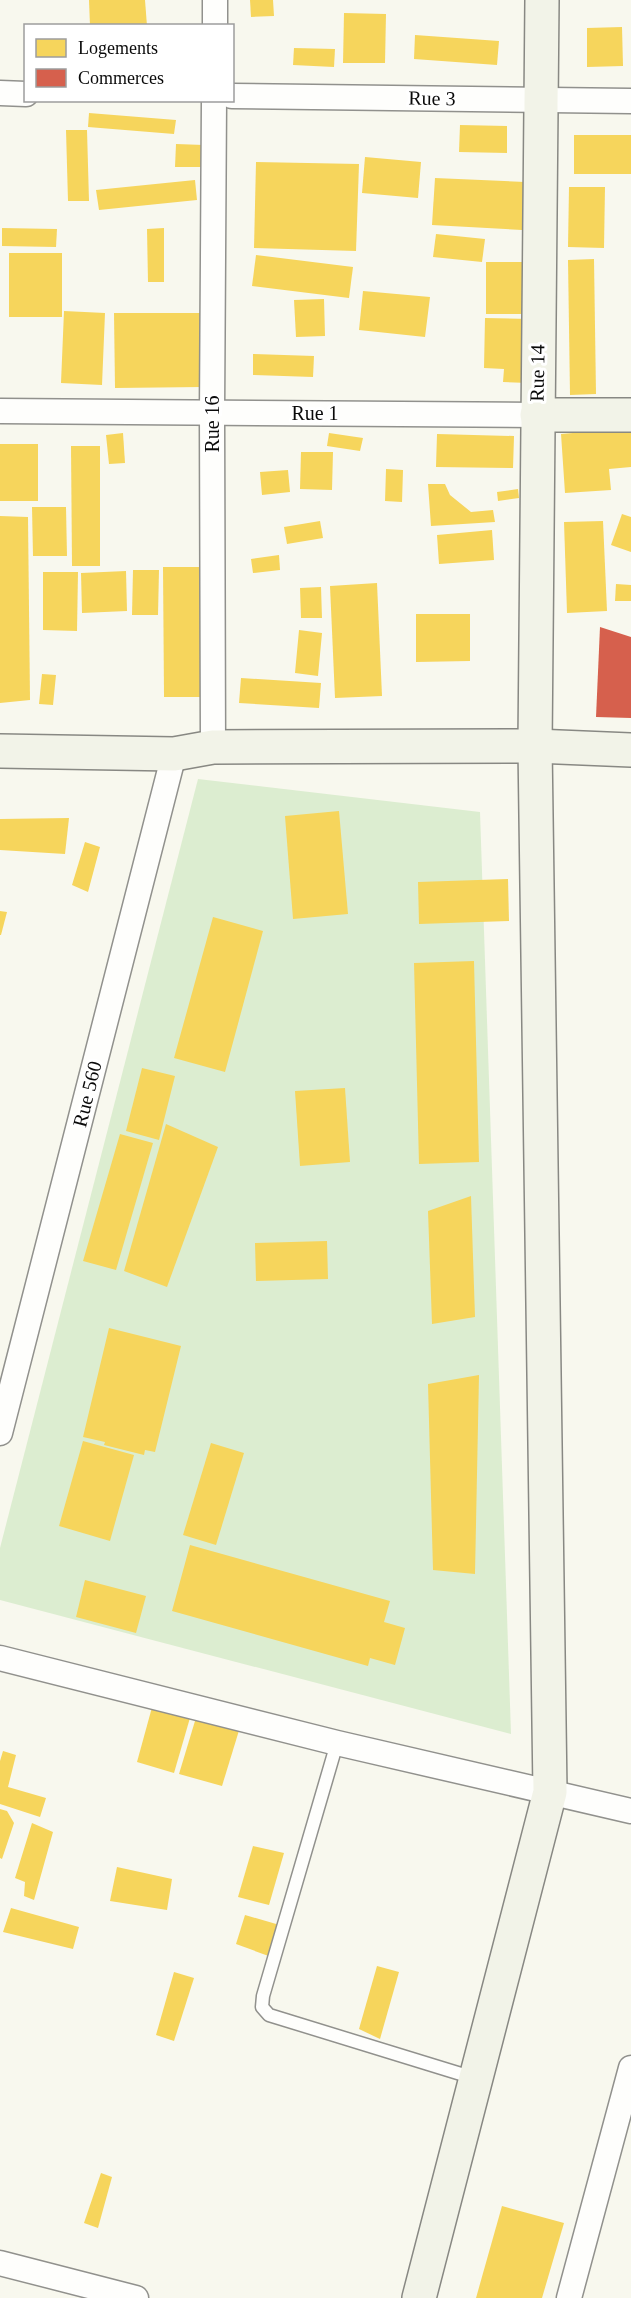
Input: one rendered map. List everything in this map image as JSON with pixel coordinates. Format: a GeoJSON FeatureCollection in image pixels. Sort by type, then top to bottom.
{"type":"FeatureCollection","features":[{"type":"Feature","properties":{"kind":"street"},"geometry":{"type":"LineString","coordinates":[[215,0],[215,24]]}},
{"type":"Feature","properties":{"kind":"street","name":"Rue 14"},"geometry":{"type":"LineString","coordinates":[[419,2298],[550,1792],[535,746],[542,0]]}},
{"type":"Feature","properties":{"kind":"street"},"geometry":{"type":"LineString","coordinates":[[0,93],[24,94]]}},
{"type":"Feature","properties":{"kind":"street","name":"Rue 3"},"geometry":{"type":"LineString","coordinates":[[234,96],[631,101]]}},
{"type":"Feature","properties":{"kind":"street","name":"Rue 16"},"geometry":{"type":"LineString","coordinates":[[213,747],[214,102]]}},
{"type":"Feature","properties":{"kind":"street","name":"Rue 1"},"geometry":{"type":"LineString","coordinates":[[0,411],[631,415]]}},
{"type":"Feature","properties":{"kind":"street"},"geometry":{"type":"LineString","coordinates":[[0,751],[174,754],[213,747],[535,746],[631,750]]}},
{"type":"Feature","properties":{"kind":"street","name":"Rue 560"},"geometry":{"type":"LineString","coordinates":[[0,1433],[174,754]]}},
{"type":"Feature","properties":{"kind":"street"},"geometry":{"type":"LineString","coordinates":[[0,1658],[337,1743],[631,1811]]}},
{"type":"Feature","properties":{"kind":"street"},"geometry":{"type":"LineString","coordinates":[[569,2298],[631,2068]]}},
{"type":"Feature","properties":{"kind":"street"},"geometry":{"type":"LineString","coordinates":[[0,2263],[136,2298]]}},
{"type":"Feature","properties":{"kind":"lane"},"geometry":{"type":"LineString","coordinates":[[337,1743],[263,1996],[262,2007],[269,2015],[476,2079]]}},
{"type":"Feature","properties":{"kind":"green space"},"geometry":{"type":"Polygon","coordinates":[[[198,779],[480,812],[511,1734],[0,1600],[0,1548],[198,779]]]}},
{"type":"Feature","properties":{"kind":"building: Logements"},"geometry":{"type":"Polygon","coordinates":[[[89,0],[145,0],[147,24],[90,24],[89,0]]]}},
{"type":"Feature","properties":{"kind":"building: Logements"},"geometry":{"type":"Polygon","coordinates":[[[250,0],[273,0],[274,16],[251,17],[250,0]]]}},
{"type":"Feature","properties":{"kind":"building: Logements"},"geometry":{"type":"Polygon","coordinates":[[[344,13],[386,14],[385,63],[343,63],[344,13]]]}},
{"type":"Feature","properties":{"kind":"building: Logements"},"geometry":{"type":"Polygon","coordinates":[[[622,27],[623,66],[587,67],[587,28],[622,27]]]}},
{"type":"Feature","properties":{"kind":"building: Logements"},"geometry":{"type":"Polygon","coordinates":[[[415,35],[499,41],[497,65],[414,59],[415,35]]]}},
{"type":"Feature","properties":{"kind":"building: Logements"},"geometry":{"type":"Polygon","coordinates":[[[294,48],[335,49],[334,67],[293,65],[294,48]]]}},
{"type":"Feature","properties":{"kind":"building: Logements"},"geometry":{"type":"Polygon","coordinates":[[[89,113],[176,120],[174,134],[88,127],[89,113]]]}},
{"type":"Feature","properties":{"kind":"building: Logements"},"geometry":{"type":"Polygon","coordinates":[[[460,125],[507,126],[507,153],[459,152],[460,125]]]}},
{"type":"Feature","properties":{"kind":"building: Logements"},"geometry":{"type":"Polygon","coordinates":[[[66,130],[87,130],[89,201],[68,201],[66,130]]]}},
{"type":"Feature","properties":{"kind":"building: Logements"},"geometry":{"type":"Polygon","coordinates":[[[574,135],[631,135],[631,174],[574,174],[574,135]]]}},
{"type":"Feature","properties":{"kind":"building: Logements"},"geometry":{"type":"Polygon","coordinates":[[[176,144],[204,145],[204,167],[175,167],[176,144]]]}},
{"type":"Feature","properties":{"kind":"building: Logements"},"geometry":{"type":"Polygon","coordinates":[[[365,157],[421,162],[418,198],[362,193],[365,157]]]}},
{"type":"Feature","properties":{"kind":"building: Logements"},"geometry":{"type":"Polygon","coordinates":[[[256,162],[359,164],[356,251],[254,248],[256,162]]]}},
{"type":"Feature","properties":{"kind":"building: Logements"},"geometry":{"type":"Polygon","coordinates":[[[435,178],[525,182],[522,230],[432,225],[435,178]]]}},
{"type":"Feature","properties":{"kind":"building: Logements"},"geometry":{"type":"Polygon","coordinates":[[[195,180],[197,200],[99,210],[96,190],[195,180]]]}},
{"type":"Feature","properties":{"kind":"building: Logements"},"geometry":{"type":"Polygon","coordinates":[[[569,187],[605,187],[604,248],[568,247],[569,187]]]}},
{"type":"Feature","properties":{"kind":"building: Logements"},"geometry":{"type":"Polygon","coordinates":[[[2,228],[57,229],[56,247],[2,246],[2,228]]]}},
{"type":"Feature","properties":{"kind":"building: Logements"},"geometry":{"type":"Polygon","coordinates":[[[164,228],[164,282],[148,282],[147,229],[164,228]]]}},
{"type":"Feature","properties":{"kind":"building: Logements"},"geometry":{"type":"Polygon","coordinates":[[[436,234],[485,239],[482,262],[433,257],[436,234]]]}},
{"type":"Feature","properties":{"kind":"building: Logements"},"geometry":{"type":"Polygon","coordinates":[[[9,253],[62,253],[62,317],[9,317],[9,253]]]}},
{"type":"Feature","properties":{"kind":"building: Logements"},"geometry":{"type":"Polygon","coordinates":[[[256,255],[353,267],[349,298],[252,286],[256,255]]]}},
{"type":"Feature","properties":{"kind":"building: Logements"},"geometry":{"type":"Polygon","coordinates":[[[594,259],[596,394],[570,395],[568,260],[594,259]]]}},
{"type":"Feature","properties":{"kind":"building: Logements"},"geometry":{"type":"Polygon","coordinates":[[[486,262],[532,262],[532,314],[486,314],[486,262]]]}},
{"type":"Feature","properties":{"kind":"building: Logements"},"geometry":{"type":"Polygon","coordinates":[[[363,291],[430,297],[425,337],[359,330],[363,291]]]}},
{"type":"Feature","properties":{"kind":"building: Logements"},"geometry":{"type":"Polygon","coordinates":[[[324,299],[325,336],[296,337],[294,300],[324,299]]]}},
{"type":"Feature","properties":{"kind":"building: Logements"},"geometry":{"type":"Polygon","coordinates":[[[64,311],[105,313],[102,385],[61,383],[64,311]]]}},
{"type":"Feature","properties":{"kind":"building: Logements"},"geometry":{"type":"Polygon","coordinates":[[[114,313],[202,313],[202,387],[115,388],[114,313]]]}},
{"type":"Feature","properties":{"kind":"building: Logements"},"geometry":{"type":"Polygon","coordinates":[[[485,318],[530,319],[528,383],[503,382],[504,369],[484,368],[485,318]]]}},
{"type":"Feature","properties":{"kind":"building: Logements"},"geometry":{"type":"Polygon","coordinates":[[[253,354],[314,356],[313,377],[253,375],[253,354]]]}},
{"type":"Feature","properties":{"kind":"building: Logements"},"geometry":{"type":"Polygon","coordinates":[[[631,428],[631,467],[609,469],[611,490],[565,493],[561,434],[631,428]]]}},
{"type":"Feature","properties":{"kind":"building: Logements"},"geometry":{"type":"Polygon","coordinates":[[[123,433],[125,463],[109,464],[106,435],[123,433]]]}},
{"type":"Feature","properties":{"kind":"building: Logements"},"geometry":{"type":"Polygon","coordinates":[[[329,433],[363,438],[360,451],[327,446],[329,433]]]}},
{"type":"Feature","properties":{"kind":"building: Logements"},"geometry":{"type":"Polygon","coordinates":[[[437,434],[514,436],[513,468],[436,467],[437,434]]]}},
{"type":"Feature","properties":{"kind":"building: Logements"},"geometry":{"type":"Polygon","coordinates":[[[0,444],[38,444],[38,501],[0,501],[0,444]]]}},
{"type":"Feature","properties":{"kind":"building: Logements"},"geometry":{"type":"Polygon","coordinates":[[[71,446],[100,446],[100,566],[72,566],[71,446]]]}},
{"type":"Feature","properties":{"kind":"building: Logements"},"geometry":{"type":"Polygon","coordinates":[[[301,452],[333,452],[332,490],[300,489],[301,452]]]}},
{"type":"Feature","properties":{"kind":"building: Logements"},"geometry":{"type":"Polygon","coordinates":[[[386,469],[403,470],[402,502],[385,501],[386,469]]]}},
{"type":"Feature","properties":{"kind":"building: Logements"},"geometry":{"type":"Polygon","coordinates":[[[288,470],[290,492],[262,495],[260,472],[288,470]]]}},
{"type":"Feature","properties":{"kind":"building: Logements"},"geometry":{"type":"Polygon","coordinates":[[[428,484],[445,484],[450,495],[471,512],[493,510],[495,522],[431,526],[428,484]]]}},
{"type":"Feature","properties":{"kind":"building: Logements"},"geometry":{"type":"Polygon","coordinates":[[[518,489],[519,498],[498,501],[497,492],[518,489]]]}},
{"type":"Feature","properties":{"kind":"building: Logements"},"geometry":{"type":"Polygon","coordinates":[[[32,507],[66,507],[67,556],[33,556],[32,507]]]}},
{"type":"Feature","properties":{"kind":"building: Logements"},"geometry":{"type":"Polygon","coordinates":[[[622,514],[631,517],[631,552],[611,545],[622,514]]]}},
{"type":"Feature","properties":{"kind":"building: Logements"},"geometry":{"type":"Polygon","coordinates":[[[0,516],[28,517],[30,700],[0,703],[0,516]]]}},
{"type":"Feature","properties":{"kind":"building: Logements"},"geometry":{"type":"Polygon","coordinates":[[[320,521],[323,538],[287,544],[284,527],[320,521]]]}},
{"type":"Feature","properties":{"kind":"building: Logements"},"geometry":{"type":"Polygon","coordinates":[[[603,521],[607,611],[567,613],[564,522],[603,521]]]}},
{"type":"Feature","properties":{"kind":"building: Logements"},"geometry":{"type":"Polygon","coordinates":[[[492,530],[494,560],[439,564],[437,535],[492,530]]]}},
{"type":"Feature","properties":{"kind":"building: Logements"},"geometry":{"type":"Polygon","coordinates":[[[279,555],[280,570],[253,573],[251,559],[279,555]]]}},
{"type":"Feature","properties":{"kind":"building: Logements"},"geometry":{"type":"Polygon","coordinates":[[[163,567],[203,567],[204,697],[164,697],[163,567]]]}},
{"type":"Feature","properties":{"kind":"building: Logements"},"geometry":{"type":"Polygon","coordinates":[[[133,570],[159,570],[158,615],[132,615],[133,570]]]}},
{"type":"Feature","properties":{"kind":"building: Logements"},"geometry":{"type":"Polygon","coordinates":[[[126,571],[127,611],[82,613],[81,573],[126,571]]]}},
{"type":"Feature","properties":{"kind":"building: Logements"},"geometry":{"type":"Polygon","coordinates":[[[43,572],[78,572],[77,631],[43,630],[43,572]]]}},
{"type":"Feature","properties":{"kind":"building: Logements"},"geometry":{"type":"Polygon","coordinates":[[[377,583],[382,696],[335,698],[330,586],[377,583]]]}},
{"type":"Feature","properties":{"kind":"building: Logements"},"geometry":{"type":"Polygon","coordinates":[[[616,584],[631,585],[631,601],[615,601],[616,584]]]}},
{"type":"Feature","properties":{"kind":"building: Logements"},"geometry":{"type":"Polygon","coordinates":[[[321,587],[322,618],[301,618],[300,588],[321,587]]]}},
{"type":"Feature","properties":{"kind":"building: Logements"},"geometry":{"type":"Polygon","coordinates":[[[416,614],[470,614],[470,661],[416,662],[416,614]]]}},
{"type":"Feature","properties":{"kind":"building: Logements"},"geometry":{"type":"Polygon","coordinates":[[[299,630],[322,633],[318,676],[295,673],[299,630]]]}},
{"type":"Feature","properties":{"kind":"building: Logements"},"geometry":{"type":"Polygon","coordinates":[[[42,674],[56,675],[53,705],[39,704],[42,674]]]}},
{"type":"Feature","properties":{"kind":"building: Logements"},"geometry":{"type":"Polygon","coordinates":[[[241,678],[321,683],[319,708],[239,703],[241,678]]]}},
{"type":"Feature","properties":{"kind":"building: Logements"},"geometry":{"type":"Polygon","coordinates":[[[339,811],[348,914],[293,919],[285,816],[339,811]]]}},
{"type":"Feature","properties":{"kind":"building: Logements"},"geometry":{"type":"Polygon","coordinates":[[[69,818],[65,854],[0,850],[0,819],[69,818]]]}},
{"type":"Feature","properties":{"kind":"building: Logements"},"geometry":{"type":"Polygon","coordinates":[[[85,842],[100,847],[88,892],[72,885],[85,842]]]}},
{"type":"Feature","properties":{"kind":"building: Logements"},"geometry":{"type":"Polygon","coordinates":[[[508,879],[509,921],[419,924],[418,882],[508,879]]]}},
{"type":"Feature","properties":{"kind":"building: Logements"},"geometry":{"type":"Polygon","coordinates":[[[0,911],[7,912],[1,935],[0,935],[0,911]]]}},
{"type":"Feature","properties":{"kind":"building: Logements"},"geometry":{"type":"Polygon","coordinates":[[[213,917],[263,931],[225,1072],[174,1058],[213,917]]]}},
{"type":"Feature","properties":{"kind":"building: Logements"},"geometry":{"type":"Polygon","coordinates":[[[474,961],[479,1162],[419,1164],[414,963],[474,961]]]}},
{"type":"Feature","properties":{"kind":"building: Logements"},"geometry":{"type":"Polygon","coordinates":[[[142,1068],[175,1076],[159,1140],[126,1131],[142,1068]]]}},
{"type":"Feature","properties":{"kind":"building: Logements"},"geometry":{"type":"Polygon","coordinates":[[[345,1088],[350,1162],[300,1166],[295,1091],[345,1088]]]}},
{"type":"Feature","properties":{"kind":"building: Logements"},"geometry":{"type":"Polygon","coordinates":[[[166,1124],[218,1147],[167,1287],[124,1271],[166,1124]]]}},
{"type":"Feature","properties":{"kind":"building: Logements"},"geometry":{"type":"Polygon","coordinates":[[[120,1134],[153,1143],[116,1270],[83,1261],[120,1134]]]}},
{"type":"Feature","properties":{"kind":"building: Logements"},"geometry":{"type":"Polygon","coordinates":[[[471,1196],[475,1317],[432,1324],[428,1211],[471,1196]]]}},
{"type":"Feature","properties":{"kind":"building: Logements"},"geometry":{"type":"Polygon","coordinates":[[[327,1241],[328,1279],[256,1281],[255,1243],[327,1241]]]}},
{"type":"Feature","properties":{"kind":"building: Logements"},"geometry":{"type":"Polygon","coordinates":[[[109,1328],[181,1346],[155,1452],[145,1450],[144,1455],[83,1437],[109,1328]]]}},
{"type":"Feature","properties":{"kind":"building: Logements"},"geometry":{"type":"Polygon","coordinates":[[[479,1375],[475,1574],[433,1570],[428,1384],[479,1375]]]}},
{"type":"Feature","properties":{"kind":"building: Logements"},"geometry":{"type":"Polygon","coordinates":[[[83,1441],[134,1455],[110,1541],[59,1526],[83,1441]]]}},
{"type":"Feature","properties":{"kind":"building: Logements"},"geometry":{"type":"Polygon","coordinates":[[[211,1443],[244,1453],[216,1545],[183,1535],[211,1443]]]}},
{"type":"Feature","properties":{"kind":"building: Logements"},"geometry":{"type":"Polygon","coordinates":[[[190,1545],[390,1601],[384,1622],[405,1628],[395,1665],[370,1658],[368,1666],[172,1611],[190,1545]]]}},
{"type":"Feature","properties":{"kind":"building: Logements"},"geometry":{"type":"Polygon","coordinates":[[[85,1580],[146,1596],[136,1633],[76,1617],[85,1580]]]}},
{"type":"Feature","properties":{"kind":"building: Logements"},"geometry":{"type":"Polygon","coordinates":[[[154,1700],[192,1711],[174,1773],[137,1762],[154,1700]]]}},
{"type":"Feature","properties":{"kind":"building: Logements"},"geometry":{"type":"Polygon","coordinates":[[[198,1711],[241,1724],[222,1786],[179,1774],[198,1711]]]}},
{"type":"Feature","properties":{"kind":"building: Logements"},"geometry":{"type":"Polygon","coordinates":[[[3,1751],[16,1755],[8,1787],[46,1798],[40,1817],[0,1804],[0,1761],[3,1751]]]}},
{"type":"Feature","properties":{"kind":"building: Logements"},"geometry":{"type":"Polygon","coordinates":[[[0,1809],[7,1811],[14,1823],[2,1859],[0,1858],[0,1809]]]}},
{"type":"Feature","properties":{"kind":"building: Logements"},"geometry":{"type":"Polygon","coordinates":[[[32,1823],[53,1832],[34,1900],[24,1896],[25,1882],[15,1878],[32,1823]]]}},
{"type":"Feature","properties":{"kind":"building: Logements"},"geometry":{"type":"Polygon","coordinates":[[[253,1846],[284,1853],[269,1905],[238,1897],[253,1846]]]}},
{"type":"Feature","properties":{"kind":"building: Logements"},"geometry":{"type":"Polygon","coordinates":[[[117,1867],[172,1879],[167,1910],[110,1901],[117,1867]]]}},
{"type":"Feature","properties":{"kind":"building: Logements"},"geometry":{"type":"Polygon","coordinates":[[[11,1908],[79,1927],[73,1949],[3,1932],[11,1908]]]}},
{"type":"Feature","properties":{"kind":"building: Logements"},"geometry":{"type":"Polygon","coordinates":[[[245,1915],[283,1926],[274,1958],[236,1944],[245,1915]]]}},
{"type":"Feature","properties":{"kind":"building: Logements"},"geometry":{"type":"Polygon","coordinates":[[[377,1966],[399,1972],[380,2039],[359,2029],[377,1966]]]}},
{"type":"Feature","properties":{"kind":"building: Logements"},"geometry":{"type":"Polygon","coordinates":[[[174,1972],[194,1978],[174,2041],[156,2035],[174,1972]]]}},
{"type":"Feature","properties":{"kind":"building: Logements"},"geometry":{"type":"Polygon","coordinates":[[[101,2173],[112,2177],[98,2228],[84,2223],[101,2173]]]}},
{"type":"Feature","properties":{"kind":"building: Logements"},"geometry":{"type":"Polygon","coordinates":[[[502,2206],[564,2223],[542,2298],[476,2298],[502,2206]]]}},
{"type":"Feature","properties":{"kind":"building: Commerces"},"geometry":{"type":"Polygon","coordinates":[[[600,627],[631,637],[631,718],[596,717],[600,627]]]}}]}
